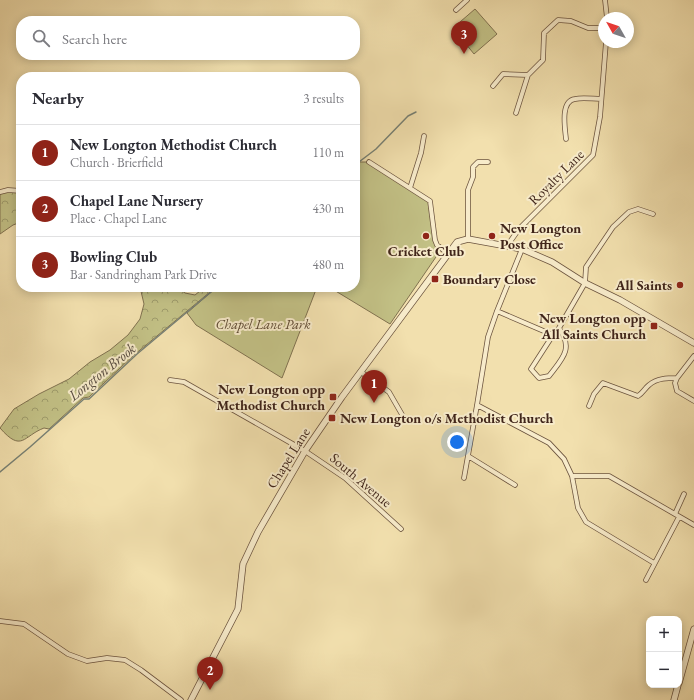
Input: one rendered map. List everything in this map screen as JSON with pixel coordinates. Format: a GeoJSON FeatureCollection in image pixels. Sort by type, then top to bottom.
{"type":"FeatureCollection","features":[{"type":"Feature","properties":{"kind":"street"},"geometry":{"type":"LineString","coordinates":[[456,10],[467,0]]}},
{"type":"Feature","properties":{"kind":"street"},"geometry":{"type":"LineString","coordinates":[[605,0],[606,12]]}},
{"type":"Feature","properties":{"kind":"street"},"geometry":{"type":"LineString","coordinates":[[516,113],[528,75],[543,60],[544,33],[558,20],[571,21],[588,28],[598,28]]}},
{"type":"Feature","properties":{"kind":"street","name":"Royalty Lane"},"geometry":{"type":"LineString","coordinates":[[507,246],[519,229],[593,155],[601,99],[605,48]]}},
{"type":"Feature","properties":{"kind":"street"},"geometry":{"type":"LineString","coordinates":[[493,86],[503,74],[528,75]]}},
{"type":"Feature","properties":{"kind":"street"},"geometry":{"type":"LineString","coordinates":[[566,139],[564,122],[566,106],[571,100],[601,99]]}},
{"type":"Feature","properties":{"kind":"street"},"geometry":{"type":"LineString","coordinates":[[410,188],[421,153],[424,136]]}},
{"type":"Feature","properties":{"kind":"street"},"geometry":{"type":"LineString","coordinates":[[369,162],[430,201],[435,240],[437,245],[448,253]]}},
{"type":"Feature","properties":{"kind":"street"},"geometry":{"type":"LineString","coordinates":[[488,162],[478,162],[473,167],[473,177],[468,190],[468,239],[522,249],[552,262],[585,283],[620,300],[693,340]]}},
{"type":"Feature","properties":{"kind":"street"},"geometry":{"type":"LineString","coordinates":[[0,192],[8,190],[16,191]]}},
{"type":"Feature","properties":{"kind":"street"},"geometry":{"type":"LineString","coordinates":[[559,328],[565,336],[566,353],[549,376],[539,378],[531,369],[559,328],[585,283],[586,267],[613,228],[629,212],[638,209],[653,214]]}},
{"type":"Feature","properties":{"kind":"street","name":"Chapel Lane"},"geometry":{"type":"LineString","coordinates":[[191,700],[238,609],[243,564],[258,532],[305,450],[361,372],[420,294],[448,253],[457,242],[468,239]]}},
{"type":"Feature","properties":{"kind":"street"},"geometry":{"type":"LineString","coordinates":[[464,478],[488,338],[497,311],[522,249]]}},
{"type":"Feature","properties":{"kind":"street"},"geometry":{"type":"LineString","coordinates":[[497,311],[553,335]]}},
{"type":"Feature","properties":{"kind":"street"},"geometry":{"type":"LineString","coordinates":[[694,356],[677,378],[675,383],[677,391],[694,401]]}},
{"type":"Feature","properties":{"kind":"street"},"geometry":{"type":"LineString","coordinates":[[361,372],[389,392],[404,418]]}},
{"type":"Feature","properties":{"kind":"street"},"geometry":{"type":"LineString","coordinates":[[589,406],[594,394],[603,383],[638,396],[655,381],[668,378],[677,378]]}},
{"type":"Feature","properties":{"kind":"street","name":"South Avenue"},"geometry":{"type":"LineString","coordinates":[[170,380],[184,382],[305,450],[346,478],[401,529]]}},
{"type":"Feature","properties":{"kind":"street"},"geometry":{"type":"LineString","coordinates":[[477,405],[549,443],[564,459],[572,476],[578,508],[586,522],[654,563]]}},
{"type":"Feature","properties":{"kind":"street"},"geometry":{"type":"LineString","coordinates":[[468,456],[516,485]]}},
{"type":"Feature","properties":{"kind":"street"},"geometry":{"type":"LineString","coordinates":[[572,476],[609,476],[694,525]]}},
{"type":"Feature","properties":{"kind":"street"},"geometry":{"type":"LineString","coordinates":[[674,514],[684,494]]}},
{"type":"Feature","properties":{"kind":"street"},"geometry":{"type":"LineString","coordinates":[[646,580],[679,517]]}},
{"type":"Feature","properties":{"kind":"street"},"geometry":{"type":"LineString","coordinates":[[0,621],[24,624],[68,654],[87,661],[107,658],[125,660],[181,700]]}},
{"type":"Feature","properties":{"kind":"street"},"geometry":{"type":"LineString","coordinates":[[682,673],[694,629]]}},
{"type":"Feature","properties":{"kind":"street"},"geometry":{"type":"LineString","coordinates":[[674,700],[678,688]]}},
{"type":"Feature","properties":{"kind":"green space"},"geometry":{"type":"Polygon","coordinates":[[[475,9],[497,34],[474,54],[453,28],[475,9]]]}},
{"type":"Feature","properties":{"kind":"green space","name":"Chapel Lane Park"},"geometry":{"type":"Polygon","coordinates":[[[360,162],[369,162],[428,199],[438,254],[390,324],[337,292],[360,292],[360,162]]]}},
{"type":"Feature","properties":{"kind":"green space"},"geometry":{"type":"Polygon","coordinates":[[[5,191],[16,192],[16,224],[0,234],[0,193],[5,191]]]}},
{"type":"Feature","properties":{"kind":"green space"},"geometry":{"type":"Polygon","coordinates":[[[141,292],[184,292],[195,295],[199,292],[210,292],[134,355],[89,397],[83,398],[49,429],[44,428],[27,438],[18,441],[7,436],[0,428],[14,409],[69,379],[90,362],[110,350],[128,335],[140,319],[144,304],[141,292]]]}},
{"type":"Feature","properties":{"kind":"green space","name":"Chapel Lane Park"},"geometry":{"type":"Polygon","coordinates":[[[211,292],[315,292],[282,378],[196,325],[187,313],[211,292]]]}},
{"type":"Feature","properties":{"kind":"waterway","name":"Longton Brook"},"geometry":{"type":"LineString","coordinates":[[360,161],[376,149],[408,116],[416,112]]}},
{"type":"Feature","properties":{"kind":"waterway","name":"Longton Brook"},"geometry":{"type":"LineString","coordinates":[[0,472],[84,399],[89,399],[137,354],[211,292]]}},
{"type":"Feature","properties":{"kind":"place","name":"Bowling Club"},"geometry":{"type":"Point","coordinates":[464,54]}},
{"type":"Feature","properties":{"kind":"place","name":"Cricket Club"},"geometry":{"type":"Point","coordinates":[426,236]}},
{"type":"Feature","properties":{"kind":"place","name":"New Longton Post Office"},"geometry":{"type":"Point","coordinates":[492,236]}},
{"type":"Feature","properties":{"kind":"place","name":"Boundary Close"},"geometry":{"type":"Point","coordinates":[435,279]}},
{"type":"Feature","properties":{"kind":"place","name":"All Saints"},"geometry":{"type":"Point","coordinates":[680,285]}},
{"type":"Feature","properties":{"kind":"place","name":"New Longton opp All Saints Church"},"geometry":{"type":"Point","coordinates":[654,326]}},
{"type":"Feature","properties":{"kind":"place","name":"New Longton opp Methodist Church"},"geometry":{"type":"Point","coordinates":[333,397]}},
{"type":"Feature","properties":{"kind":"place","name":"New Longton Methodist Church"},"geometry":{"type":"Point","coordinates":[374,403]}},
{"type":"Feature","properties":{"kind":"place","name":"New Longton o/s Methodist Church"},"geometry":{"type":"Point","coordinates":[332,418]}},
{"type":"Feature","properties":{"kind":"place","name":"Chapel Lane Nursery"},"geometry":{"type":"Point","coordinates":[210,690]}}]}
